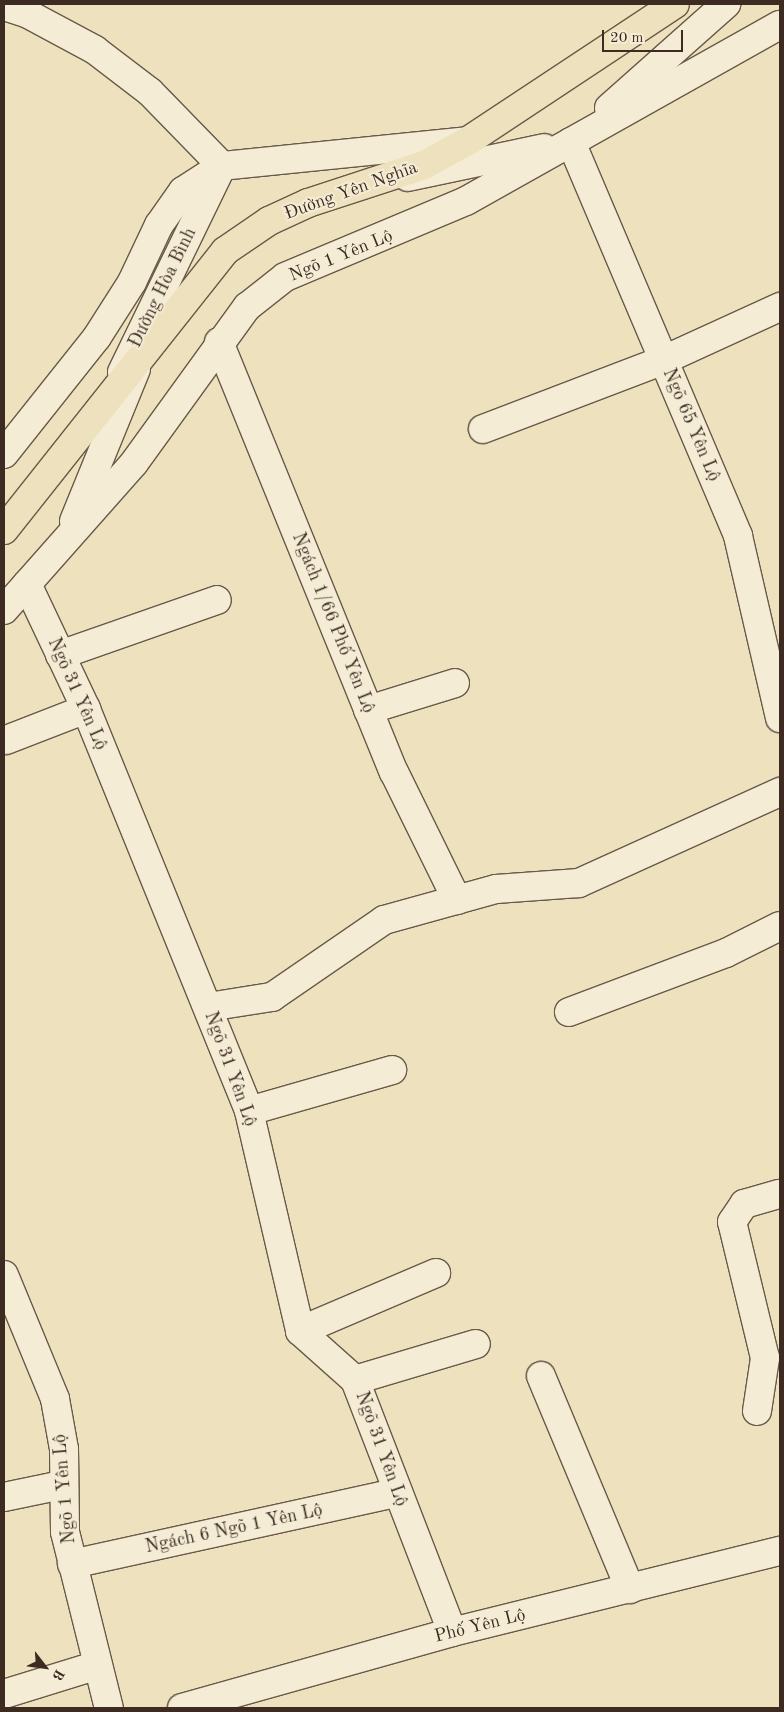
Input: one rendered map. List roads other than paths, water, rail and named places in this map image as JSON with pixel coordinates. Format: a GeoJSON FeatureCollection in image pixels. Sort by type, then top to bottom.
{"type":"FeatureCollection","features":[{"type":"Feature","properties":{"kind":"main road","name":"Đường Yên Nghĩa"},"geometry":{"type":"LineString","coordinates":[[4,530],[103,410],[225,252],[269,221],[300,206],[368,186],[468,141],[676,4]]}},
{"type":"Feature","properties":{"kind":"street"},"geometry":{"type":"LineString","coordinates":[[368,186],[571,142],[726,4]]}},
{"type":"Feature","properties":{"kind":"street"},"geometry":{"type":"LineString","coordinates":[[22,8],[96,50],[150,92],[222,166]]}},
{"type":"Feature","properties":{"kind":"street","name":"Ngõ 1 Yên Lộ"},"geometry":{"type":"LineString","coordinates":[[4,610],[134,463],[219,342],[247,306],[285,277],[466,201],[780,25]]}},
{"type":"Feature","properties":{"kind":"street"},"geometry":{"type":"LineString","coordinates":[[4,454],[97,337],[132,282],[159,225],[183,191],[222,166],[468,141]]}},
{"type":"Feature","properties":{"kind":"street","name":"Ngõ 65 Yên Lộ"},"geometry":{"type":"LineString","coordinates":[[571,142],[738,536],[771,640],[780,718]]}},
{"type":"Feature","properties":{"kind":"street","name":"Đường Hòa Bình"},"geometry":{"type":"LineString","coordinates":[[103,410],[222,166]]}},
{"type":"Feature","properties":{"kind":"street"},"geometry":{"type":"LineString","coordinates":[[483,429],[664,360],[780,307]]}},
{"type":"Feature","properties":{"kind":"street","name":"Ngách 1/66 Phố Yên Lộ"},"geometry":{"type":"LineString","coordinates":[[219,342],[368,710],[457,900]]}},
{"type":"Feature","properties":{"kind":"street"},"geometry":{"type":"LineString","coordinates":[[66,541],[137,366]]}},
{"type":"Feature","properties":{"kind":"street","name":"Ngõ 31 Yên Lộ"},"geometry":{"type":"LineString","coordinates":[[26,584],[86,709],[249,1111],[300,1331],[355,1380],[396,1493],[452,1632]]}},
{"type":"Feature","properties":{"kind":"street"},"geometry":{"type":"LineString","coordinates":[[60,655],[217,600]]}},
{"type":"Feature","properties":{"kind":"street"},"geometry":{"type":"LineString","coordinates":[[368,710],[455,683]]}},
{"type":"Feature","properties":{"kind":"street"},"geometry":{"type":"LineString","coordinates":[[6,740],[86,709]]}},
{"type":"Feature","properties":{"kind":"street"},"geometry":{"type":"LineString","coordinates":[[208,1007],[272,996],[384,920],[496,888],[579,883],[780,792]]}},
{"type":"Feature","properties":{"kind":"street"},"geometry":{"type":"LineString","coordinates":[[569,1012],[726,953],[780,926]]}},
{"type":"Feature","properties":{"kind":"street"},"geometry":{"type":"LineString","coordinates":[[249,1111],[392,1070]]}},
{"type":"Feature","properties":{"kind":"street"},"geometry":{"type":"LineString","coordinates":[[757,1411],[765,1358],[732,1222],[744,1204],[780,1194]]}},
{"type":"Feature","properties":{"kind":"street"},"geometry":{"type":"LineString","coordinates":[[300,1331],[436,1273]]}},
{"type":"Feature","properties":{"kind":"street","name":"Ngõ 1 Yên Lộ"},"geometry":{"type":"LineString","coordinates":[[4,1275],[55,1399],[64,1450],[62,1485],[72,1564],[109,1708]]}},
{"type":"Feature","properties":{"kind":"street"},"geometry":{"type":"LineString","coordinates":[[355,1380],[476,1344]]}},
{"type":"Feature","properties":{"kind":"street"},"geometry":{"type":"LineString","coordinates":[[541,1376],[630,1589]]}},
{"type":"Feature","properties":{"kind":"street"},"geometry":{"type":"LineString","coordinates":[[4,1497],[62,1485]]}},
{"type":"Feature","properties":{"kind":"street","name":"Ngách 6 Ngõ 1 Yên Lộ"},"geometry":{"type":"LineString","coordinates":[[72,1564],[396,1493]]}},
{"type":"Feature","properties":{"kind":"street","name":"Phố Yên Lộ"},"geometry":{"type":"LineString","coordinates":[[182,1708],[452,1632],[780,1551]]}},
{"type":"Feature","properties":{"kind":"street"},"geometry":{"type":"LineString","coordinates":[[4,1694],[98,1665]]}}]}
